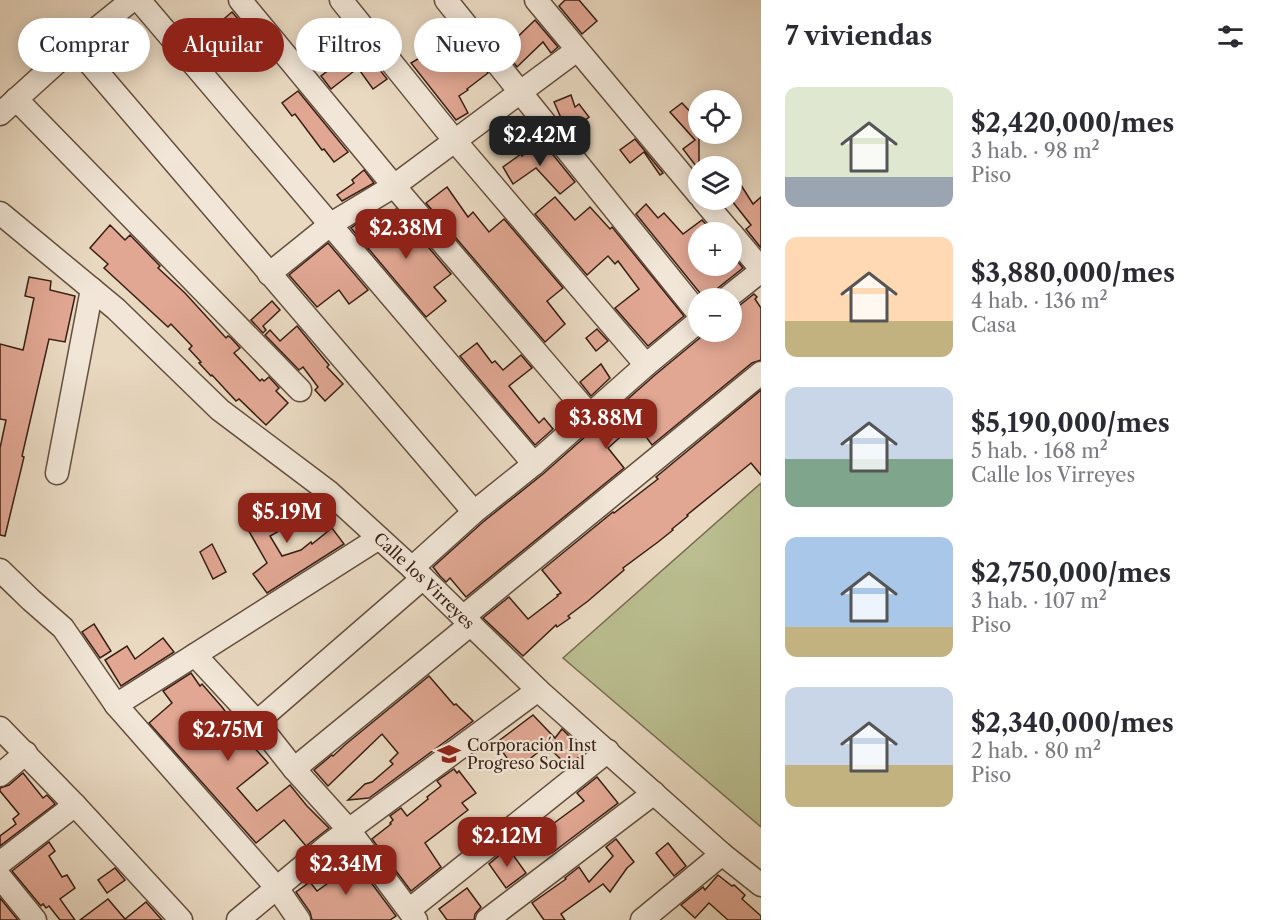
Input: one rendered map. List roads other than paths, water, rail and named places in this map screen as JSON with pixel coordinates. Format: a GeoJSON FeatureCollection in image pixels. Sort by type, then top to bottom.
{"type":"FeatureCollection","features":[{"type":"Feature","properties":{"kind":"street"},"geometry":{"type":"LineString","coordinates":[[110,18],[132,0]]}},
{"type":"Feature","properties":{"kind":"street"},"geometry":{"type":"LineString","coordinates":[[140,0],[534,464]]}},
{"type":"Feature","properties":{"kind":"street"},"geometry":{"type":"LineString","coordinates":[[240,0],[394,186],[589,414]]}},
{"type":"Feature","properties":{"kind":"street"},"geometry":{"type":"LineString","coordinates":[[341,0],[454,141],[646,365]]}},
{"type":"Feature","properties":{"kind":"street"},"geometry":{"type":"LineString","coordinates":[[446,0],[688,300]]}},
{"type":"Feature","properties":{"kind":"street"},"geometry":{"type":"LineString","coordinates":[[536,0],[688,182]]}},
{"type":"Feature","properties":{"kind":"street"},"geometry":{"type":"LineString","coordinates":[[270,274],[331,224],[394,186],[577,50]]}},
{"type":"Feature","properties":{"kind":"street"},"geometry":{"type":"LineString","coordinates":[[46,72],[8,106],[300,390]]}},
{"type":"Feature","properties":{"kind":"street"},"geometry":{"type":"LineString","coordinates":[[97,72],[474,512]]}},
{"type":"Feature","properties":{"kind":"street"},"geometry":{"type":"LineString","coordinates":[[711,210],[722,222]]}},
{"type":"Feature","properties":{"kind":"street","name":"Calle los Virreyes"},"geometry":{"type":"LineString","coordinates":[[0,213],[116,309],[220,410],[329,492],[418,573],[538,690],[722,854],[761,885]]}},
{"type":"Feature","properties":{"kind":"street"},"geometry":{"type":"LineString","coordinates":[[739,288],[761,270],[742,247]]}},
{"type":"Feature","properties":{"kind":"street"},"geometry":{"type":"LineString","coordinates":[[57,473],[92,289]]}},
{"type":"Feature","properties":{"kind":"street"},"geometry":{"type":"LineString","coordinates":[[257,722],[418,573],[474,512],[534,464],[688,330]]}},
{"type":"Feature","properties":{"kind":"street"},"geometry":{"type":"LineString","coordinates":[[294,769],[761,373]]}},
{"type":"Feature","properties":{"kind":"street"},"geometry":{"type":"LineString","coordinates":[[116,705],[379,538]]}},
{"type":"Feature","properties":{"kind":"street"},"geometry":{"type":"LineString","coordinates":[[0,570],[63,628],[116,705],[277,888],[299,920]]}},
{"type":"Feature","properties":{"kind":"street"},"geometry":{"type":"LineString","coordinates":[[195,655],[257,722],[294,769],[349,830],[412,915],[608,751]]}},
{"type":"Feature","properties":{"kind":"street"},"geometry":{"type":"LineString","coordinates":[[238,920],[349,830],[538,690]]}},
{"type":"Feature","properties":{"kind":"street"},"geometry":{"type":"LineString","coordinates":[[0,728],[181,920]]}},
{"type":"Feature","properties":{"kind":"street"},"geometry":{"type":"LineString","coordinates":[[0,775],[26,753]]}},
{"type":"Feature","properties":{"kind":"street"},"geometry":{"type":"LineString","coordinates":[[487,920],[654,793]]}},
{"type":"Feature","properties":{"kind":"street"},"geometry":{"type":"LineString","coordinates":[[0,863],[75,805]]}},
{"type":"Feature","properties":{"kind":"street"},"geometry":{"type":"LineString","coordinates":[[642,920],[722,854]]}},
{"type":"Feature","properties":{"kind":"street"},"geometry":{"type":"LineString","coordinates":[[0,877],[35,920]]}},
{"type":"Feature","properties":{"kind":"place","name":"Corporación Inst Progreso Social"},"geometry":{"type":"Point","coordinates":[449,754]}}]}
